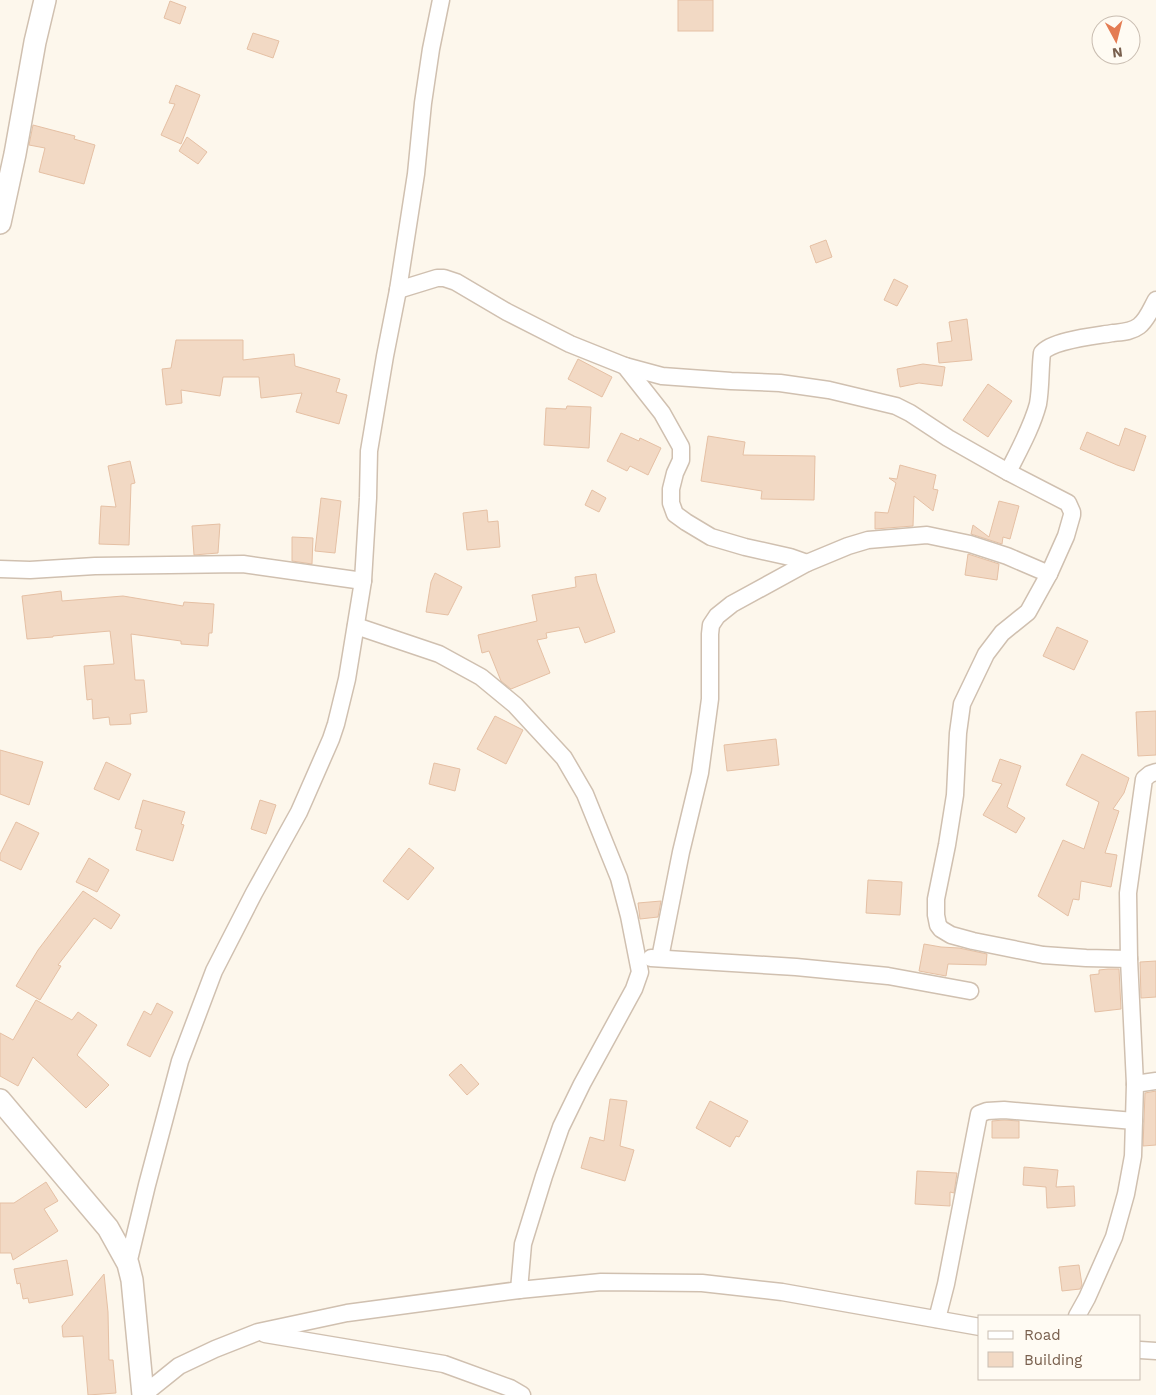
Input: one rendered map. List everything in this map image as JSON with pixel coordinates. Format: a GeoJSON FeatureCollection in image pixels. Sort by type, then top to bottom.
{"type":"FeatureCollection","features":[{"type":"Feature","properties":{"kind":"street"},"geometry":{"type":"LineString","coordinates":[[0,223],[45,0]]}},
{"type":"Feature","properties":{"kind":"street"},"geometry":{"type":"LineString","coordinates":[[128,1264],[180,1061],[214,971],[299,812],[336,724],[347,679],[363,581],[368,498],[368,451],[384,356],[398,290],[416,174],[427,76],[441,0]]}},
{"type":"Feature","properties":{"kind":"street"},"geometry":{"type":"LineString","coordinates":[[398,290],[437,278],[444,278],[456,282],[507,312],[570,344],[625,366],[662,376],[780,383],[829,390],[896,406],[1008,472],[1070,504],[1072,515],[1066,536],[1049,574],[1028,612],[1002,633],[986,654],[962,704],[958,733],[955,795],[936,899],[936,915],[941,929],[951,935],[973,941],[1043,955],[1129,959]]}},
{"type":"Feature","properties":{"kind":"street"},"geometry":{"type":"LineString","coordinates":[[1008,472],[1035,413],[1038,402],[1042,353],[1048,347],[1058,343],[1132,330],[1140,326],[1146,319],[1156,300]]}},
{"type":"Feature","properties":{"kind":"street"},"geometry":{"type":"LineString","coordinates":[[625,366],[662,413],[681,447],[681,460],[671,489],[671,503],[675,514],[711,537],[807,563]]}},
{"type":"Feature","properties":{"kind":"street"},"geometry":{"type":"LineString","coordinates":[[660,958],[681,852],[700,774],[710,699],[710,634],[711,625],[717,616],[732,604],[807,563],[868,540],[927,535],[970,544],[1007,556],[1049,574]]}},
{"type":"Feature","properties":{"kind":"street"},"geometry":{"type":"LineString","coordinates":[[0,569],[30,570],[95,566],[243,564],[363,581]]}},
{"type":"Feature","properties":{"kind":"street"},"geometry":{"type":"LineString","coordinates":[[356,626],[440,654],[481,677],[515,705],[564,758],[585,794],[619,878],[640,972],[634,989],[561,1127],[522,1244],[519,1290]]}},
{"type":"Feature","properties":{"kind":"street"},"geometry":{"type":"LineString","coordinates":[[1078,1315],[1114,1237],[1126,1194],[1133,1156],[1136,1084],[1129,959],[1128,893],[1144,779],[1146,776],[1156,772]]}},
{"type":"Feature","properties":{"kind":"street"},"geometry":{"type":"LineString","coordinates":[[638,959],[660,958],[796,967],[888,976],[970,991]]}},
{"type":"Feature","properties":{"kind":"street"},"geometry":{"type":"LineString","coordinates":[[1136,1084],[1156,1081]]}},
{"type":"Feature","properties":{"kind":"street"},"geometry":{"type":"LineString","coordinates":[[0,1100],[108,1228],[128,1264],[132,1280],[142,1395]]}},
{"type":"Feature","properties":{"kind":"street"},"geometry":{"type":"LineString","coordinates":[[937,1319],[946,1284],[979,1114],[987,1111],[1004,1110],[1134,1121]]}},
{"type":"Feature","properties":{"kind":"street"},"geometry":{"type":"LineString","coordinates":[[142,1395],[179,1366],[258,1332],[347,1313],[519,1290],[601,1282],[702,1283],[782,1292],[978,1327]]}},
{"type":"Feature","properties":{"kind":"street"},"geometry":{"type":"LineString","coordinates":[[258,1332],[444,1364],[510,1388],[522,1395]]}},
{"type":"Feature","properties":{"kind":"street"},"geometry":{"type":"LineString","coordinates":[[1141,1350],[1156,1351]]}},
{"type":"Feature","properties":{"kind":"building"},"geometry":{"type":"Polygon","coordinates":[[[678,0],[713,0],[713,31],[678,31],[678,0]]]}},
{"type":"Feature","properties":{"kind":"building"},"geometry":{"type":"Polygon","coordinates":[[[170,1],[186,7],[180,24],[164,18],[170,1]]]}},
{"type":"Feature","properties":{"kind":"building"},"geometry":{"type":"Polygon","coordinates":[[[253,33],[279,41],[273,58],[247,49],[253,33]]]}},
{"type":"Feature","properties":{"kind":"building"},"geometry":{"type":"Polygon","coordinates":[[[176,85],[200,95],[181,144],[161,135],[175,104],[169,103],[176,85]]]}},
{"type":"Feature","properties":{"kind":"building"},"geometry":{"type":"Polygon","coordinates":[[[33,125],[75,136],[74,139],[95,145],[84,184],[39,172],[45,148],[29,145],[33,125]]]}},
{"type":"Feature","properties":{"kind":"building"},"geometry":{"type":"Polygon","coordinates":[[[187,137],[207,152],[198,164],[179,151],[187,137]]]}},
{"type":"Feature","properties":{"kind":"building"},"geometry":{"type":"Polygon","coordinates":[[[826,240],[832,257],[816,263],[810,246],[826,240]]]}},
{"type":"Feature","properties":{"kind":"building"},"geometry":{"type":"Polygon","coordinates":[[[894,279],[908,286],[897,306],[884,300],[894,279]]]}},
{"type":"Feature","properties":{"kind":"building"},"geometry":{"type":"Polygon","coordinates":[[[967,319],[972,360],[939,363],[937,343],[952,341],[949,322],[967,319]]]}},
{"type":"Feature","properties":{"kind":"building"},"geometry":{"type":"Polygon","coordinates":[[[176,340],[243,340],[243,360],[294,354],[295,366],[340,379],[336,392],[347,395],[339,424],[296,412],[302,393],[261,398],[259,377],[223,377],[220,396],[181,390],[182,403],[166,405],[162,369],[171,368],[176,340]]]}},
{"type":"Feature","properties":{"kind":"building"},"geometry":{"type":"Polygon","coordinates":[[[578,359],[612,377],[602,397],[568,379],[578,359]]]}},
{"type":"Feature","properties":{"kind":"building"},"geometry":{"type":"Polygon","coordinates":[[[923,364],[945,367],[942,386],[919,383],[900,387],[897,369],[923,364]]]}},
{"type":"Feature","properties":{"kind":"building"},"geometry":{"type":"Polygon","coordinates":[[[988,384],[1012,401],[988,437],[963,420],[988,384]]]}},
{"type":"Feature","properties":{"kind":"building"},"geometry":{"type":"Polygon","coordinates":[[[567,406],[591,407],[589,448],[544,445],[546,408],[566,409],[567,406]]]}},
{"type":"Feature","properties":{"kind":"building"},"geometry":{"type":"Polygon","coordinates":[[[1125,428],[1146,436],[1134,471],[1080,449],[1087,432],[1119,446],[1125,428]]]}},
{"type":"Feature","properties":{"kind":"building"},"geometry":{"type":"Polygon","coordinates":[[[621,433],[639,441],[640,438],[661,448],[648,475],[630,466],[627,471],[607,461],[621,433]]]}},
{"type":"Feature","properties":{"kind":"building"},"geometry":{"type":"Polygon","coordinates":[[[708,436],[745,442],[743,455],[815,456],[814,500],[761,499],[762,491],[701,481],[708,436]]]}},
{"type":"Feature","properties":{"kind":"building"},"geometry":{"type":"Polygon","coordinates":[[[130,461],[135,483],[131,484],[129,545],[99,544],[101,506],[116,507],[108,466],[130,461]]]}},
{"type":"Feature","properties":{"kind":"building"},"geometry":{"type":"Polygon","coordinates":[[[900,465],[936,475],[933,489],[938,490],[933,511],[914,496],[913,526],[875,529],[875,512],[888,513],[896,483],[889,478],[897,479],[900,465]]]}},
{"type":"Feature","properties":{"kind":"building"},"geometry":{"type":"Polygon","coordinates":[[[592,490],[606,498],[599,512],[585,505],[592,490]]]}},
{"type":"Feature","properties":{"kind":"building"},"geometry":{"type":"Polygon","coordinates":[[[321,498],[341,501],[335,553],[315,551],[321,498]]]}},
{"type":"Feature","properties":{"kind":"building"},"geometry":{"type":"Polygon","coordinates":[[[999,501],[1019,506],[1010,539],[1003,537],[1002,544],[971,534],[973,525],[989,537],[999,501]]]}},
{"type":"Feature","properties":{"kind":"building"},"geometry":{"type":"Polygon","coordinates":[[[487,510],[488,522],[498,521],[500,547],[467,550],[463,513],[487,510]]]}},
{"type":"Feature","properties":{"kind":"building"},"geometry":{"type":"Polygon","coordinates":[[[220,524],[218,553],[194,555],[192,526],[220,524]]]}},
{"type":"Feature","properties":{"kind":"building"},"geometry":{"type":"Polygon","coordinates":[[[292,537],[313,538],[312,564],[292,561],[292,537]]]}},
{"type":"Feature","properties":{"kind":"building"},"geometry":{"type":"Polygon","coordinates":[[[968,554],[999,564],[997,580],[965,575],[968,554]]]}},
{"type":"Feature","properties":{"kind":"building"},"geometry":{"type":"Polygon","coordinates":[[[435,573],[462,587],[448,615],[426,612],[431,582],[435,573]]]}},
{"type":"Feature","properties":{"kind":"building"},"geometry":{"type":"Polygon","coordinates":[[[596,574],[615,632],[585,643],[579,627],[546,633],[547,638],[537,640],[550,673],[511,689],[501,681],[489,651],[482,653],[478,635],[537,621],[532,595],[576,587],[575,577],[596,574]]]}},
{"type":"Feature","properties":{"kind":"building"},"geometry":{"type":"Polygon","coordinates":[[[61,591],[62,601],[123,596],[183,606],[184,602],[214,604],[212,633],[209,633],[208,646],[181,644],[181,641],[131,634],[135,680],[144,680],[147,712],[130,714],[131,724],[110,725],[109,717],[93,719],[92,699],[87,700],[84,666],[114,664],[110,631],[27,639],[22,596],[61,591]]]}},
{"type":"Feature","properties":{"kind":"building"},"geometry":{"type":"Polygon","coordinates":[[[1057,627],[1088,641],[1074,670],[1043,656],[1057,627]]]}},
{"type":"Feature","properties":{"kind":"building"},"geometry":{"type":"Polygon","coordinates":[[[1156,711],[1156,755],[1138,756],[1136,712],[1156,711]]]}},
{"type":"Feature","properties":{"kind":"building"},"geometry":{"type":"Polygon","coordinates":[[[495,716],[523,730],[506,764],[477,749],[495,716]]]}},
{"type":"Feature","properties":{"kind":"building"},"geometry":{"type":"Polygon","coordinates":[[[776,739],[779,765],[727,771],[724,745],[776,739]]]}},
{"type":"Feature","properties":{"kind":"building"},"geometry":{"type":"Polygon","coordinates":[[[0,750],[43,762],[29,805],[0,794],[0,750]]]}},
{"type":"Feature","properties":{"kind":"building"},"geometry":{"type":"Polygon","coordinates":[[[1082,754],[1129,778],[1124,793],[1113,809],[1119,811],[1105,853],[1117,855],[1111,887],[1081,881],[1079,900],[1073,899],[1068,916],[1038,896],[1063,840],[1084,849],[1099,802],[1066,785],[1082,754]]]}},
{"type":"Feature","properties":{"kind":"building"},"geometry":{"type":"Polygon","coordinates":[[[1000,759],[1021,766],[1007,807],[1025,818],[1016,833],[983,815],[1002,784],[992,781],[1000,759]]]}},
{"type":"Feature","properties":{"kind":"building"},"geometry":{"type":"Polygon","coordinates":[[[106,762],[131,774],[119,800],[94,789],[106,762]]]}},
{"type":"Feature","properties":{"kind":"building"},"geometry":{"type":"Polygon","coordinates":[[[434,763],[460,769],[455,791],[429,784],[434,763]]]}},
{"type":"Feature","properties":{"kind":"building"},"geometry":{"type":"Polygon","coordinates":[[[143,800],[185,812],[181,824],[184,825],[173,861],[136,850],[142,830],[135,828],[143,800]]]}},
{"type":"Feature","properties":{"kind":"building"},"geometry":{"type":"Polygon","coordinates":[[[260,800],[276,805],[266,834],[251,829],[260,800]]]}},
{"type":"Feature","properties":{"kind":"building"},"geometry":{"type":"Polygon","coordinates":[[[16,822],[39,833],[21,870],[0,860],[0,854],[16,822]]]}},
{"type":"Feature","properties":{"kind":"building"},"geometry":{"type":"Polygon","coordinates":[[[409,848],[434,868],[408,900],[383,881],[409,848]]]}},
{"type":"Feature","properties":{"kind":"building"},"geometry":{"type":"Polygon","coordinates":[[[89,858],[109,870],[97,892],[76,882],[89,858]]]}},
{"type":"Feature","properties":{"kind":"building"},"geometry":{"type":"Polygon","coordinates":[[[868,880],[902,882],[900,915],[866,913],[868,880]]]}},
{"type":"Feature","properties":{"kind":"building"},"geometry":{"type":"Polygon","coordinates":[[[83,891],[120,915],[111,929],[94,918],[58,965],[61,966],[40,1000],[16,986],[38,950],[83,891]]]}},
{"type":"Feature","properties":{"kind":"building"},"geometry":{"type":"Polygon","coordinates":[[[661,901],[658,917],[640,919],[638,903],[661,901]]]}},
{"type":"Feature","properties":{"kind":"building"},"geometry":{"type":"Polygon","coordinates":[[[924,944],[959,948],[987,954],[986,965],[948,964],[946,976],[919,971],[924,944]]]}},
{"type":"Feature","properties":{"kind":"building"},"geometry":{"type":"Polygon","coordinates":[[[1156,961],[1156,997],[1141,998],[1140,962],[1156,961]]]}},
{"type":"Feature","properties":{"kind":"building"},"geometry":{"type":"Polygon","coordinates":[[[1119,969],[1121,1009],[1095,1012],[1090,975],[1099,974],[1099,970],[1119,969]]]}},
{"type":"Feature","properties":{"kind":"building"},"geometry":{"type":"Polygon","coordinates":[[[36,1000],[72,1020],[78,1012],[97,1025],[77,1055],[109,1085],[86,1108],[33,1057],[18,1086],[0,1076],[0,1033],[13,1040],[36,1000]]]}},
{"type":"Feature","properties":{"kind":"building"},"geometry":{"type":"Polygon","coordinates":[[[157,1003],[173,1012],[150,1057],[127,1045],[144,1011],[151,1015],[157,1003]]]}},
{"type":"Feature","properties":{"kind":"building"},"geometry":{"type":"Polygon","coordinates":[[[461,1064],[479,1084],[467,1095],[449,1075],[461,1064]]]}},
{"type":"Feature","properties":{"kind":"building"},"geometry":{"type":"Polygon","coordinates":[[[1156,1091],[1156,1145],[1143,1146],[1145,1093],[1156,1091]]]}},
{"type":"Feature","properties":{"kind":"building"},"geometry":{"type":"Polygon","coordinates":[[[610,1099],[627,1101],[620,1146],[634,1150],[625,1181],[581,1168],[590,1137],[604,1141],[610,1099]]]}},
{"type":"Feature","properties":{"kind":"building"},"geometry":{"type":"Polygon","coordinates":[[[710,1101],[748,1121],[739,1137],[736,1136],[730,1147],[696,1128],[710,1101]]]}},
{"type":"Feature","properties":{"kind":"building"},"geometry":{"type":"Polygon","coordinates":[[[992,1121],[1019,1121],[1019,1138],[992,1138],[992,1121]]]}},
{"type":"Feature","properties":{"kind":"building"},"geometry":{"type":"Polygon","coordinates":[[[1024,1167],[1058,1170],[1056,1187],[1074,1186],[1075,1206],[1047,1208],[1046,1187],[1023,1185],[1024,1167]]]}},
{"type":"Feature","properties":{"kind":"building"},"geometry":{"type":"Polygon","coordinates":[[[917,1171],[957,1173],[954,1193],[950,1192],[950,1206],[915,1204],[917,1171]]]}},
{"type":"Feature","properties":{"kind":"building"},"geometry":{"type":"Polygon","coordinates":[[[46,1182],[58,1201],[44,1209],[58,1231],[13,1260],[11,1253],[0,1253],[0,1203],[14,1203],[46,1182]]]}},
{"type":"Feature","properties":{"kind":"building"},"geometry":{"type":"Polygon","coordinates":[[[67,1260],[73,1295],[29,1303],[28,1298],[23,1299],[20,1283],[17,1284],[14,1269],[67,1260]]]}},
{"type":"Feature","properties":{"kind":"building"},"geometry":{"type":"Polygon","coordinates":[[[1079,1265],[1082,1285],[1080,1289],[1062,1291],[1059,1267],[1079,1265]]]}},
{"type":"Feature","properties":{"kind":"building"},"geometry":{"type":"Polygon","coordinates":[[[104,1274],[108,1312],[109,1360],[113,1360],[116,1393],[88,1395],[83,1336],[63,1337],[62,1326],[104,1274]]]}}]}
